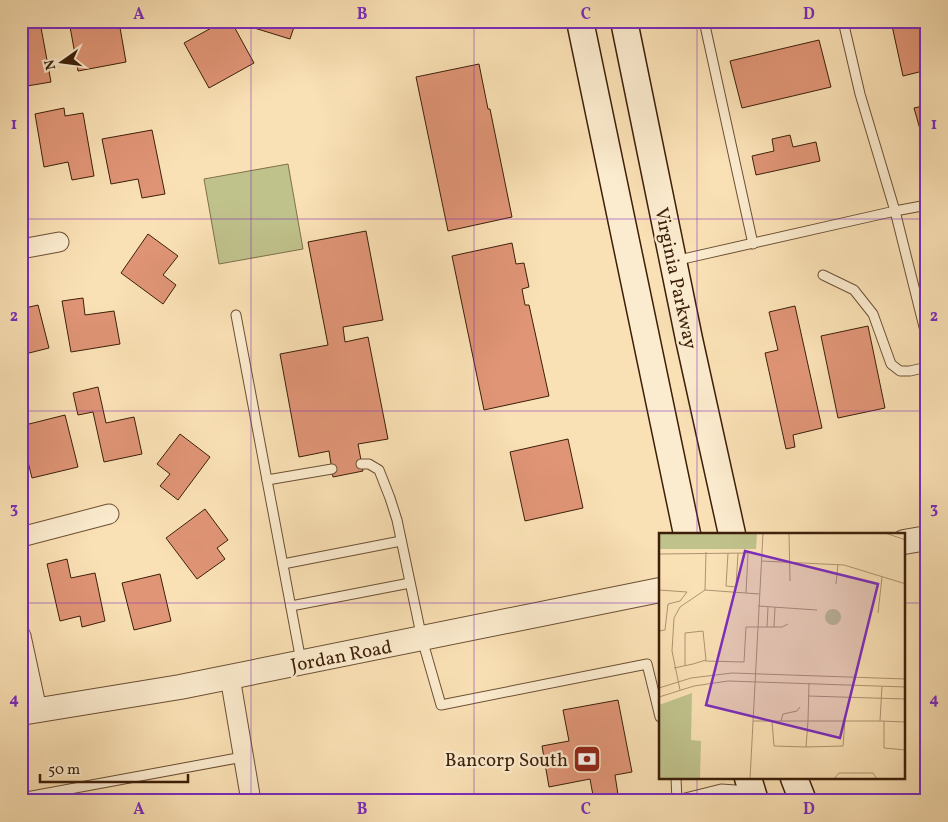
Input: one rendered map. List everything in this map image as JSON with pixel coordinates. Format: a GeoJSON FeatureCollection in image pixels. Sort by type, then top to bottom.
{"type":"FeatureCollection","features":[{"type":"Feature","properties":{"kind":"main road"},"geometry":{"type":"LineString","coordinates":[[580,21],[686,533]]}},
{"type":"Feature","properties":{"kind":"main road","name":"Virginia Parkway"},"geometry":{"type":"LineString","coordinates":[[624,21],[732,533]]}},
{"type":"Feature","properties":{"kind":"main road"},"geometry":{"type":"LineString","coordinates":[[795,780],[803,801]]}},
{"type":"Feature","properties":{"kind":"street"},"geometry":{"type":"LineString","coordinates":[[21,249],[58,242]]}},
{"type":"Feature","properties":{"kind":"street"},"geometry":{"type":"LineString","coordinates":[[21,537],[109,514]]}},
{"type":"Feature","properties":{"kind":"street"},"geometry":{"type":"LineString","coordinates":[[906,542],[927,538]]}},
{"type":"Feature","properties":{"kind":"street","name":"Jordan Road"},"geometry":{"type":"LineString","coordinates":[[29,712],[180,687],[659,590]]}},
{"type":"Feature","properties":{"kind":"street"},"geometry":{"type":"LineString","coordinates":[[21,636],[29,712]]}},
{"type":"Feature","properties":{"kind":"street"},"geometry":{"type":"LineString","coordinates":[[230,677],[251,801]]}},
{"type":"Feature","properties":{"kind":"lane"},"geometry":{"type":"LineString","coordinates":[[704,21],[753,244]]}},
{"type":"Feature","properties":{"kind":"lane"},"geometry":{"type":"LineString","coordinates":[[844,21],[860,94],[895,212],[927,339]]}},
{"type":"Feature","properties":{"kind":"lane"},"geometry":{"type":"LineString","coordinates":[[674,261],[927,205]]}},
{"type":"Feature","properties":{"kind":"lane"},"geometry":{"type":"LineString","coordinates":[[823,275],[854,290],[872,314],[890,364],[900,371],[927,367]]}},
{"type":"Feature","properties":{"kind":"lane"},"geometry":{"type":"LineString","coordinates":[[236,315],[302,662]]}},
{"type":"Feature","properties":{"kind":"lane"},"geometry":{"type":"LineString","coordinates":[[362,464],[369,464],[379,470],[390,498],[402,540],[422,639],[441,705],[647,664],[659,713]]}},
{"type":"Feature","properties":{"kind":"lane"},"geometry":{"type":"LineString","coordinates":[[267,480],[332,469]]}},
{"type":"Feature","properties":{"kind":"lane"},"geometry":{"type":"LineString","coordinates":[[283,564],[402,540]]}},
{"type":"Feature","properties":{"kind":"lane"},"geometry":{"type":"LineString","coordinates":[[291,606],[410,582]]}},
{"type":"Feature","properties":{"kind":"lane"},"geometry":{"type":"LineString","coordinates":[[21,798],[243,757]]}},
{"type":"Feature","properties":{"kind":"lane"},"geometry":{"type":"LineString","coordinates":[[676,780],[677,801],[721,789],[751,790]]}},
{"type":"Feature","properties":{"kind":"green space"},"geometry":{"type":"Polygon","coordinates":[[[288,164],[303,249],[219,264],[204,179],[288,164]]]}},
{"type":"Feature","properties":{"kind":"building"},"geometry":{"type":"Polygon","coordinates":[[[69,21],[93,21],[94,27],[119,22],[126,62],[78,71],[69,21]]]}},
{"type":"Feature","properties":{"kind":"building"},"geometry":{"type":"Polygon","coordinates":[[[224,21],[231,21],[254,63],[209,88],[184,43],[224,21]]]}},
{"type":"Feature","properties":{"kind":"building"},"geometry":{"type":"Polygon","coordinates":[[[253,21],[296,21],[290,39],[251,27],[253,21]]]}},
{"type":"Feature","properties":{"kind":"building"},"geometry":{"type":"Polygon","coordinates":[[[393,21],[424,21],[395,28],[393,21]]]}},
{"type":"Feature","properties":{"kind":"building"},"geometry":{"type":"Polygon","coordinates":[[[891,21],[927,21],[927,70],[903,76],[891,21]]]}},
{"type":"Feature","properties":{"kind":"building"},"geometry":{"type":"Polygon","coordinates":[[[40,22],[51,82],[21,87],[21,25],[40,22]]]}},
{"type":"Feature","properties":{"kind":"building"},"geometry":{"type":"Polygon","coordinates":[[[819,40],[831,87],[742,108],[730,61],[819,40]]]}},
{"type":"Feature","properties":{"kind":"building"},"geometry":{"type":"Polygon","coordinates":[[[479,64],[512,217],[448,231],[416,77],[479,64]]]}},
{"type":"Feature","properties":{"kind":"building"},"geometry":{"type":"Polygon","coordinates":[[[927,105],[927,154],[914,108],[927,105]]]}},
{"type":"Feature","properties":{"kind":"building"},"geometry":{"type":"Polygon","coordinates":[[[64,108],[65,116],[83,113],[94,176],[72,180],[68,162],[44,167],[35,114],[64,108]]]}},
{"type":"Feature","properties":{"kind":"building"},"geometry":{"type":"Polygon","coordinates":[[[152,130],[165,194],[142,198],[138,179],[111,184],[102,139],[152,130]]]}},
{"type":"Feature","properties":{"kind":"building"},"geometry":{"type":"Polygon","coordinates":[[[790,135],[793,147],[816,142],[820,161],[756,175],[752,156],[774,151],[772,139],[790,135]]]}},
{"type":"Feature","properties":{"kind":"building"},"geometry":{"type":"Polygon","coordinates":[[[366,231],[383,320],[343,327],[345,342],[368,337],[388,439],[358,444],[363,471],[333,477],[329,451],[299,457],[280,354],[328,345],[308,242],[366,231]]]}},
{"type":"Feature","properties":{"kind":"building"},"geometry":{"type":"Polygon","coordinates":[[[148,234],[178,256],[163,275],[176,285],[163,304],[121,273],[148,234]]]}},
{"type":"Feature","properties":{"kind":"building"},"geometry":{"type":"Polygon","coordinates":[[[512,243],[516,264],[524,263],[529,287],[522,289],[525,305],[529,305],[549,396],[484,410],[452,256],[512,243]]]}},
{"type":"Feature","properties":{"kind":"building"},"geometry":{"type":"Polygon","coordinates":[[[83,298],[85,315],[114,311],[120,344],[71,352],[62,301],[83,298]]]}},
{"type":"Feature","properties":{"kind":"building"},"geometry":{"type":"Polygon","coordinates":[[[38,305],[49,348],[21,355],[21,309],[38,305]]]}},
{"type":"Feature","properties":{"kind":"building"},"geometry":{"type":"Polygon","coordinates":[[[795,306],[822,428],[793,435],[795,447],[786,449],[765,353],[778,350],[769,312],[795,306]]]}},
{"type":"Feature","properties":{"kind":"building"},"geometry":{"type":"Polygon","coordinates":[[[868,326],[885,408],[838,418],[821,336],[868,326]]]}},
{"type":"Feature","properties":{"kind":"building"},"geometry":{"type":"Polygon","coordinates":[[[98,387],[106,423],[134,417],[142,454],[104,462],[93,412],[78,415],[73,393],[98,387]]]}},
{"type":"Feature","properties":{"kind":"building"},"geometry":{"type":"Polygon","coordinates":[[[65,415],[78,467],[32,478],[21,434],[21,426],[65,415]]]}},
{"type":"Feature","properties":{"kind":"building"},"geometry":{"type":"Polygon","coordinates":[[[180,434],[210,457],[178,500],[160,486],[170,474],[157,464],[180,434]]]}},
{"type":"Feature","properties":{"kind":"building"},"geometry":{"type":"Polygon","coordinates":[[[568,439],[583,508],[525,521],[510,452],[568,439]]]}},
{"type":"Feature","properties":{"kind":"building"},"geometry":{"type":"Polygon","coordinates":[[[205,509],[228,540],[217,548],[225,559],[197,579],[166,538],[205,509]]]}},
{"type":"Feature","properties":{"kind":"building"},"geometry":{"type":"Polygon","coordinates":[[[67,559],[71,578],[95,573],[105,621],[82,627],[80,616],[60,621],[47,564],[67,559]]]}},
{"type":"Feature","properties":{"kind":"building"},"geometry":{"type":"Polygon","coordinates":[[[160,574],[171,621],[134,630],[122,583],[160,574]]]}},
{"type":"Feature","properties":{"kind":"building","name":"Bancorp South"},"geometry":{"type":"Polygon","coordinates":[[[618,700],[632,772],[615,775],[619,801],[594,801],[590,779],[549,787],[542,746],[569,741],[563,710],[618,700]]]}},
{"type":"Feature","properties":{"kind":"place","name":"Bancorp South"},"geometry":{"type":"Point","coordinates":[587,759]}}]}
